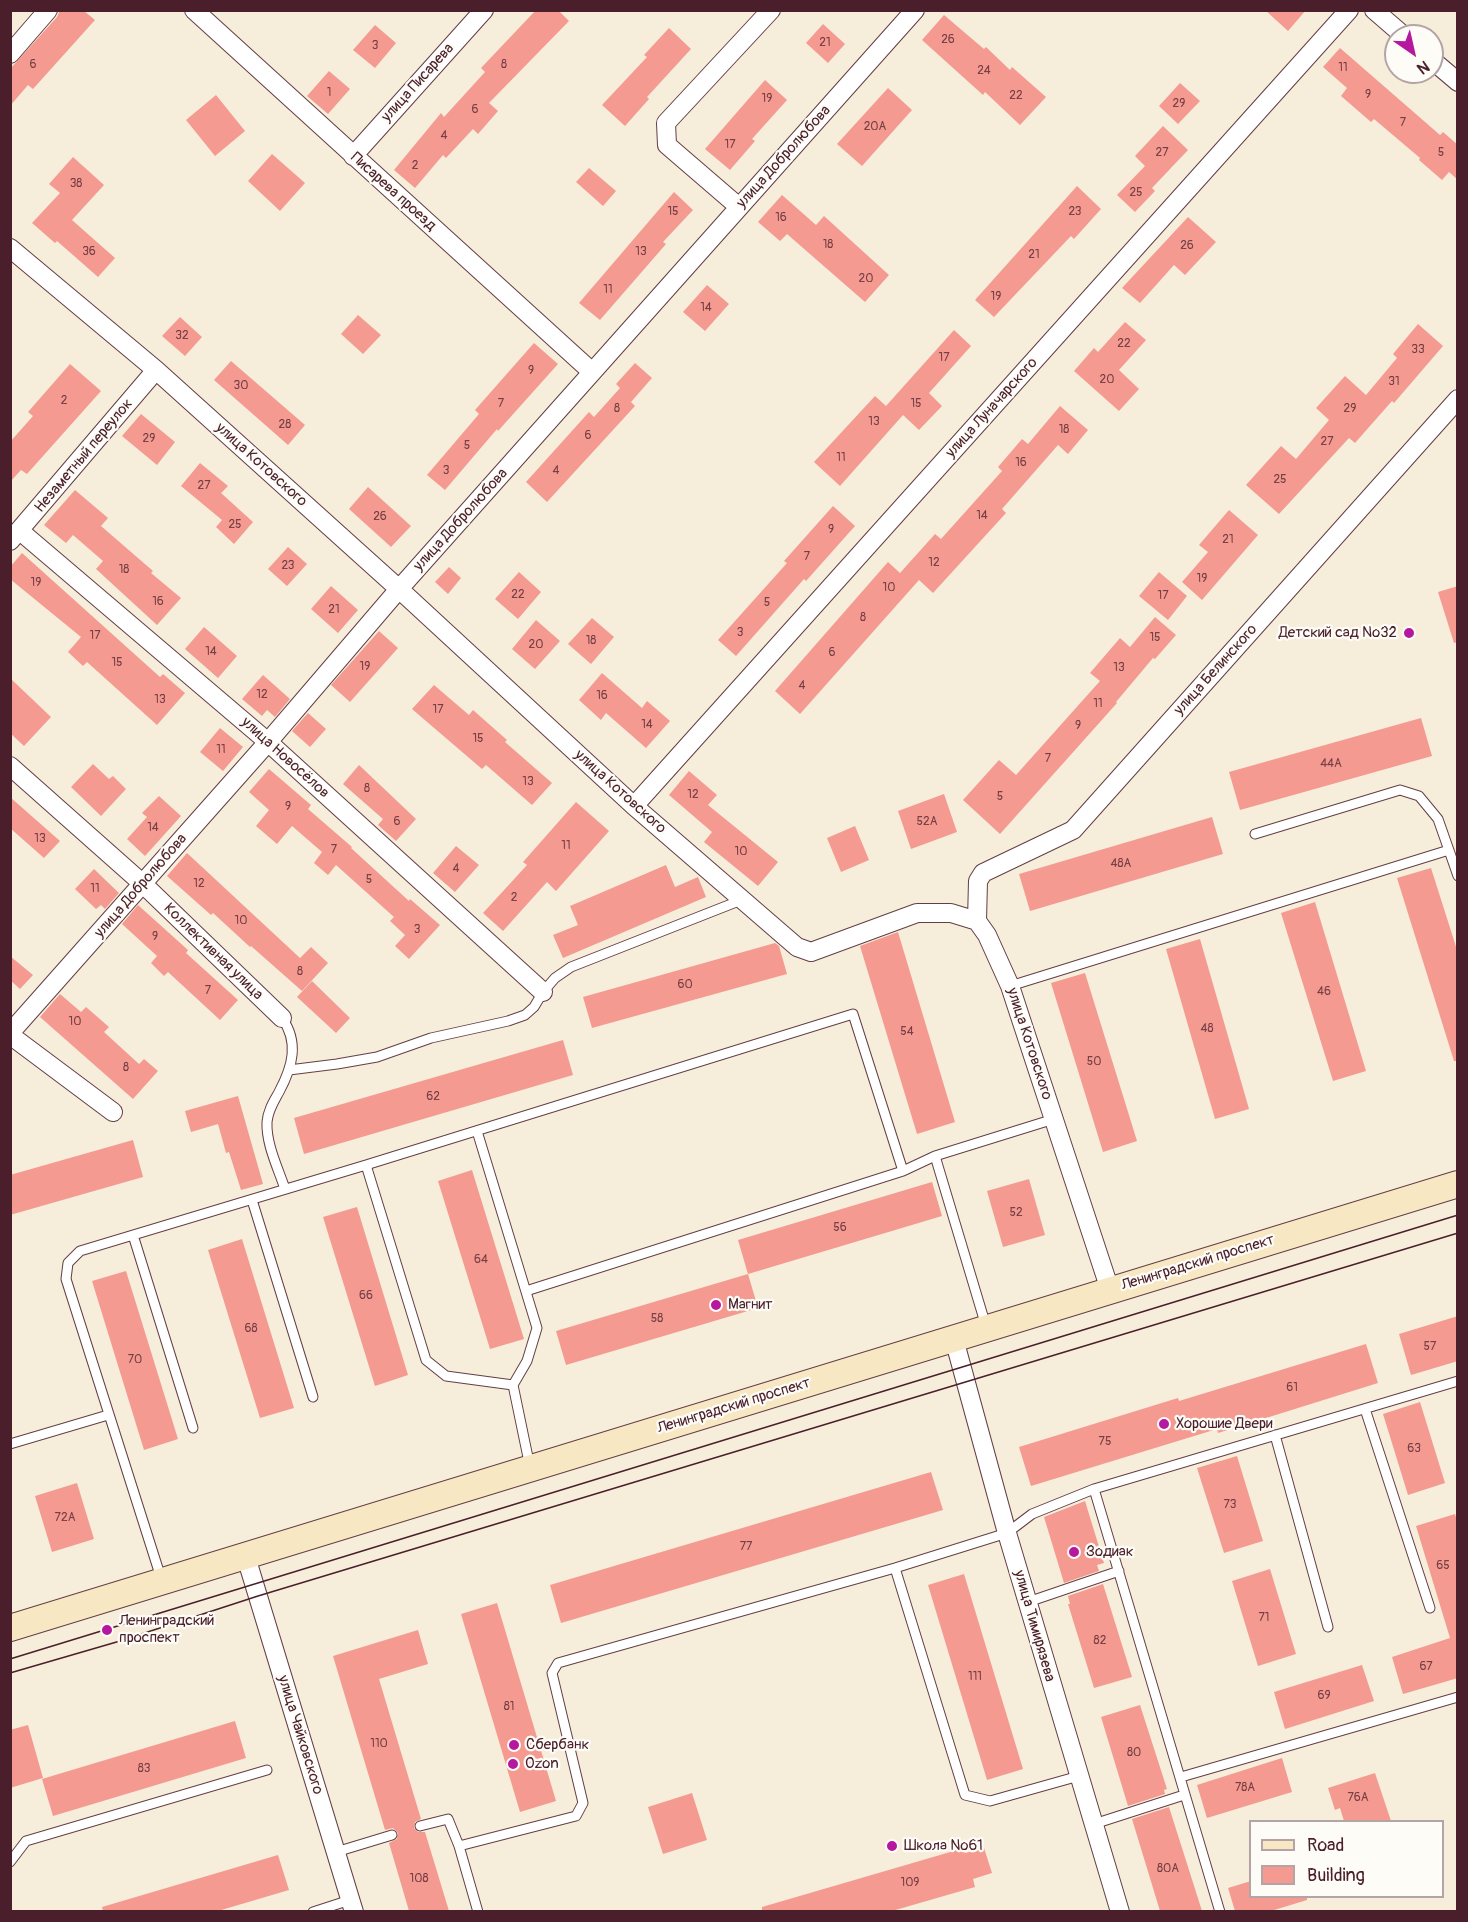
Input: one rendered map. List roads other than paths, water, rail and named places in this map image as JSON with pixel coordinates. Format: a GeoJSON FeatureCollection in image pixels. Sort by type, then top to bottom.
{"type":"FeatureCollection","features":[{"type":"Feature","properties":{"kind":"main road","name":"Ленинградский проспект"},"geometry":{"type":"LineString","coordinates":[[10,1628],[163,1583],[1458,1184]]}},
{"type":"Feature","properties":{"kind":"street"},"geometry":{"type":"LineString","coordinates":[[10,54],[48,10]]}},
{"type":"Feature","properties":{"kind":"street","name":"Писарева проезд"},"geometry":{"type":"LineString","coordinates":[[194,10],[592,372]]}},
{"type":"Feature","properties":{"kind":"street","name":"улица Писарева"},"geometry":{"type":"LineString","coordinates":[[353,156],[484,10]]}},
{"type":"Feature","properties":{"kind":"street"},"geometry":{"type":"LineString","coordinates":[[739,207],[667,145],[666,123],[771,10]]}},
{"type":"Feature","properties":{"kind":"street","name":"улица Добролюбова"},"geometry":{"type":"LineString","coordinates":[[10,1034],[268,742],[399,589],[915,10]]}},
{"type":"Feature","properties":{"kind":"street","name":"улица Луначарского"},"geometry":{"type":"LineString","coordinates":[[634,806],[1349,10]]}},
{"type":"Feature","properties":{"kind":"street"},"geometry":{"type":"LineString","coordinates":[[1374,10],[1390,24]]}},
{"type":"Feature","properties":{"kind":"street"},"geometry":{"type":"LineString","coordinates":[[1444,70],[1458,82]]}},
{"type":"Feature","properties":{"kind":"street","name":"улица Котовского"},"geometry":{"type":"LineString","coordinates":[[10,248],[156,370],[399,589],[634,806],[798,947],[811,952],[917,913],[951,913],[976,921],[987,935],[1010,986],[1110,1290]]}},
{"type":"Feature","properties":{"kind":"street","name":"Незаметный переулок"},"geometry":{"type":"LineString","coordinates":[[15,536],[156,370]]}},
{"type":"Feature","properties":{"kind":"street","name":"улица Белинского"},"geometry":{"type":"LineString","coordinates":[[976,921],[978,881],[983,873],[1074,830],[1458,399]]}},
{"type":"Feature","properties":{"kind":"street","name":"улица Новосёлов"},"geometry":{"type":"LineString","coordinates":[[15,536],[268,742],[543,992]]}},
{"type":"Feature","properties":{"kind":"street","name":"Коллективная улица"},"geometry":{"type":"LineString","coordinates":[[10,766],[143,884],[282,1018]]}},
{"type":"Feature","properties":{"kind":"street"},"geometry":{"type":"LineString","coordinates":[[10,1034],[113,1112]]}},
{"type":"Feature","properties":{"kind":"street","name":"улица Тимирязева"},"geometry":{"type":"LineString","coordinates":[[954,1339],[1007,1533],[1120,1911]]}},
{"type":"Feature","properties":{"kind":"street","name":"улица Чайковского"},"geometry":{"type":"LineString","coordinates":[[246,1557],[352,1906]]}},
{"type":"Feature","properties":{"kind":"lane"},"geometry":{"type":"LineString","coordinates":[[1255,834],[1400,790],[1419,796],[1438,819],[1458,876]]}},
{"type":"Feature","properties":{"kind":"lane"},"geometry":{"type":"LineString","coordinates":[[1010,986],[1449,850]]}},
{"type":"Feature","properties":{"kind":"lane"},"geometry":{"type":"LineString","coordinates":[[289,1070],[377,1056],[431,1038],[508,1022],[525,1015],[534,1007],[555,978],[571,967],[744,899]]}},
{"type":"Feature","properties":{"kind":"lane"},"geometry":{"type":"LineString","coordinates":[[163,1583],[66,1279],[68,1263],[80,1251],[854,1014],[903,1171]]}},
{"type":"Feature","properties":{"kind":"lane"},"geometry":{"type":"LineString","coordinates":[[282,1018],[289,1027],[294,1048],[289,1070],[269,1110],[267,1124],[270,1143],[285,1189]]}},
{"type":"Feature","properties":{"kind":"lane"},"geometry":{"type":"LineString","coordinates":[[526,1291],[903,1171],[935,1156],[1054,1119]]}},
{"type":"Feature","properties":{"kind":"lane"},"geometry":{"type":"LineString","coordinates":[[477,1131],[537,1328],[527,1361],[513,1385],[531,1468]]}},
{"type":"Feature","properties":{"kind":"lane"},"geometry":{"type":"LineString","coordinates":[[935,1156],[987,1328]]}},
{"type":"Feature","properties":{"kind":"lane"},"geometry":{"type":"LineString","coordinates":[[366,1165],[426,1360],[446,1376],[513,1385]]}},
{"type":"Feature","properties":{"kind":"lane"},"geometry":{"type":"LineString","coordinates":[[252,1200],[313,1397]]}},
{"type":"Feature","properties":{"kind":"lane"},"geometry":{"type":"LineString","coordinates":[[133,1235],[193,1428]]}},
{"type":"Feature","properties":{"kind":"lane"},"geometry":{"type":"LineString","coordinates":[[459,1846],[576,1816],[583,1803],[552,1673],[558,1663],[895,1568],[1007,1533],[1032,1514],[1094,1489],[1458,1381]]}},
{"type":"Feature","properties":{"kind":"lane"},"geometry":{"type":"LineString","coordinates":[[1365,1409],[1430,1608]]}},
{"type":"Feature","properties":{"kind":"lane"},"geometry":{"type":"LineString","coordinates":[[10,1444],[108,1415]]}},
{"type":"Feature","properties":{"kind":"lane"},"geometry":{"type":"LineString","coordinates":[[1275,1435],[1328,1627]]}},
{"type":"Feature","properties":{"kind":"lane"},"geometry":{"type":"LineString","coordinates":[[1094,1489],[1220,1911]]}},
{"type":"Feature","properties":{"kind":"lane"},"geometry":{"type":"LineString","coordinates":[[895,1568],[965,1795],[990,1802],[1078,1776]]}},
{"type":"Feature","properties":{"kind":"lane"},"geometry":{"type":"LineString","coordinates":[[1028,1602],[1119,1571]]}},
{"type":"Feature","properties":{"kind":"lane"},"geometry":{"type":"LineString","coordinates":[[1181,1777],[1458,1697]]}},
{"type":"Feature","properties":{"kind":"lane"},"geometry":{"type":"LineString","coordinates":[[10,1862],[26,1841],[267,1770]]}},
{"type":"Feature","properties":{"kind":"lane"},"geometry":{"type":"LineString","coordinates":[[1094,1824],[1184,1794]]}},
{"type":"Feature","properties":{"kind":"lane"},"geometry":{"type":"LineString","coordinates":[[420,1826],[448,1819],[459,1846],[478,1911]]}},
{"type":"Feature","properties":{"kind":"lane"},"geometry":{"type":"LineString","coordinates":[[336,1852],[392,1835]]}},
{"type":"Feature","properties":{"kind":"lane"},"geometry":{"type":"LineString","coordinates":[[313,1911],[352,1906]]}},
{"type":"Feature","properties":{"kind":"tram line"},"geometry":{"type":"LineString","coordinates":[[10,1659],[1458,1215]]}},
{"type":"Feature","properties":{"kind":"tram line"},"geometry":{"type":"LineString","coordinates":[[10,1673],[1458,1233]]}},
{"type":"Feature","properties":{"kind":"place","name":"Детский сад №32"},"geometry":{"type":"Point","coordinates":[1409,633]}},
{"type":"Feature","properties":{"kind":"place","name":"Магнит"},"geometry":{"type":"Point","coordinates":[716,1305]}},
{"type":"Feature","properties":{"kind":"place","name":"Хорошие Двери"},"geometry":{"type":"Point","coordinates":[1164,1424]}},
{"type":"Feature","properties":{"kind":"place","name":"Зодиак"},"geometry":{"type":"Point","coordinates":[1074,1552]}},
{"type":"Feature","properties":{"kind":"place","name":"Ленинградский проспект"},"geometry":{"type":"Point","coordinates":[107,1630]}},
{"type":"Feature","properties":{"kind":"place","name":"Сбербанк"},"geometry":{"type":"Point","coordinates":[514,1745]}},
{"type":"Feature","properties":{"kind":"place","name":"Ozon"},"geometry":{"type":"Point","coordinates":[513,1764]}},
{"type":"Feature","properties":{"kind":"place","name":"Школа №61"},"geometry":{"type":"Point","coordinates":[892,1846]}}]}
